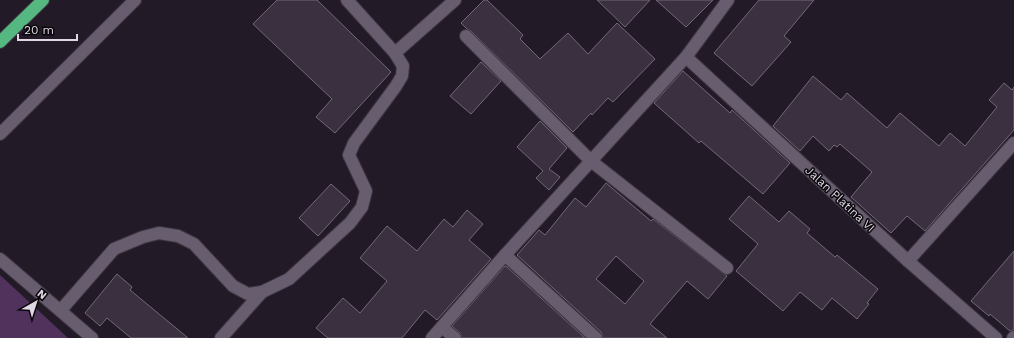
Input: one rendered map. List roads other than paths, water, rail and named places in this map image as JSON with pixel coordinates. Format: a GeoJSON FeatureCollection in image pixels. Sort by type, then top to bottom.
{"type":"FeatureCollection","features":[{"type":"Feature","properties":{"kind":"highway"},"geometry":{"type":"LineString","coordinates":[[0,42],[43,0]]}},
{"type":"Feature","properties":{"kind":"street"},"geometry":{"type":"LineString","coordinates":[[0,134],[135,0]]}},
{"type":"Feature","properties":{"kind":"street"},"geometry":{"type":"LineString","coordinates":[[61,310],[114,249],[143,237],[159,233],[178,236],[194,244],[233,286],[248,294],[262,292],[289,279],[350,223],[362,207],[366,191],[349,155],[354,143],[396,86],[402,76],[403,66],[395,53],[347,0]]}},
{"type":"Feature","properties":{"kind":"street"},"geometry":{"type":"LineString","coordinates":[[395,53],[455,0]]}},
{"type":"Feature","properties":{"kind":"street"},"geometry":{"type":"LineString","coordinates":[[432,338],[505,255],[686,57],[728,0]]}},
{"type":"Feature","properties":{"kind":"street"},"geometry":{"type":"LineString","coordinates":[[466,36],[591,161],[727,268]]}},
{"type":"Feature","properties":{"kind":"street","name":"Jalan Platina VI"},"geometry":{"type":"LineString","coordinates":[[686,57],[908,261],[996,338]]}},
{"type":"Feature","properties":{"kind":"street"},"geometry":{"type":"LineString","coordinates":[[908,261],[1014,143]]}},
{"type":"Feature","properties":{"kind":"street"},"geometry":{"type":"LineString","coordinates":[[505,255],[596,338]]}},
{"type":"Feature","properties":{"kind":"street"},"geometry":{"type":"LineString","coordinates":[[0,259],[92,338]]}},
{"type":"Feature","properties":{"kind":"street"},"geometry":{"type":"LineString","coordinates":[[221,338],[262,292]]}},
{"type":"Feature","properties":{"kind":"street"},"geometry":{"type":"LineString","coordinates":[[442,327],[455,338]]}}]}
